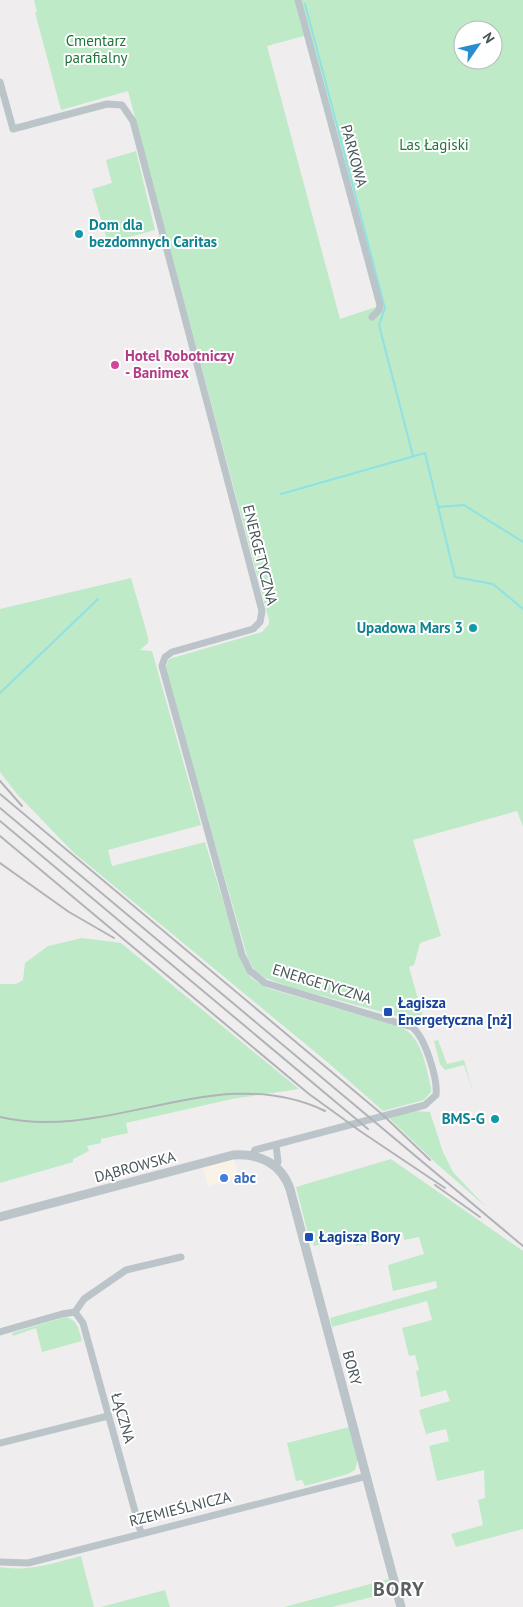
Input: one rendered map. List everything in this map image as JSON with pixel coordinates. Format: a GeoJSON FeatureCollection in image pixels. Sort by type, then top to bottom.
{"type":"FeatureCollection","features":[{"type":"Feature","properties":{"kind":"street","name":"PARKOWA"},"geometry":{"type":"LineString","coordinates":[[298,0],[380,305],[379,310],[372,317]]}},
{"type":"Feature","properties":{"kind":"street","name":"ENERGETYCZNA"},"geometry":{"type":"LineString","coordinates":[[0,82],[13,129],[107,104],[122,105],[133,120],[262,611],[260,622],[253,629],[172,652],[165,657],[162,666],[242,955],[250,971],[265,983],[406,1024]]}},
{"type":"Feature","properties":{"kind":"street","name":"DĄBROWSKA"},"geometry":{"type":"LineString","coordinates":[[0,1217],[233,1155],[252,1155],[255,1150],[425,1105],[433,1100],[436,1095],[436,1086],[419,1032],[406,1024]]}},
{"type":"Feature","properties":{"kind":"street"},"geometry":{"type":"LineString","coordinates":[[252,1155],[276,1166],[278,1162],[276,1145]]}},
{"type":"Feature","properties":{"kind":"street","name":"BORY"},"geometry":{"type":"LineString","coordinates":[[276,1166],[284,1175],[290,1189],[401,1607]]}},
{"type":"Feature","properties":{"kind":"street"},"geometry":{"type":"LineString","coordinates":[[0,1332],[75,1312],[84,1299],[126,1270],[181,1257]]}},
{"type":"Feature","properties":{"kind":"street","name":"ŁĄCZNA"},"geometry":{"type":"LineString","coordinates":[[75,1312],[83,1324],[141,1533]]}},
{"type":"Feature","properties":{"kind":"street"},"geometry":{"type":"LineString","coordinates":[[0,1443],[108,1416]]}},
{"type":"Feature","properties":{"kind":"street","name":"RZEMIEŚLNICZA"},"geometry":{"type":"LineString","coordinates":[[0,1562],[28,1563],[367,1476]]}},
{"type":"Feature","properties":{"kind":"shaded area"},"geometry":{"type":"Polygon","coordinates":[[[234,1159],[239,1177],[208,1186],[203,1166],[234,1159]]]}},
{"type":"Feature","properties":{"kind":"green space"},"geometry":{"type":"Polygon","coordinates":[[[34,0],[295,0],[304,36],[267,46],[340,319],[385,304],[301,0],[523,0],[523,827],[517,811],[413,840],[441,936],[420,943],[414,965],[409,967],[423,1023],[293,988],[265,978],[255,971],[248,959],[165,669],[169,659],[262,632],[269,624],[269,620],[128,91],[61,110],[35,13],[37,12],[34,0]]]}},
{"type":"Feature","properties":{"kind":"green space"},"geometry":{"type":"Polygon","coordinates":[[[136,151],[155,230],[108,243],[92,189],[112,183],[106,160],[136,151]]]}},
{"type":"Feature","properties":{"kind":"green space"},"geometry":{"type":"Polygon","coordinates":[[[131,578],[148,637],[148,643],[140,650],[152,651],[201,825],[108,850],[112,866],[205,842],[242,963],[251,978],[267,988],[401,1027],[419,1045],[425,1061],[431,1092],[424,1100],[383,1111],[332,1066],[73,852],[17,794],[0,772],[0,609],[131,578]]]}},
{"type":"Feature","properties":{"kind":"green space"},"geometry":{"type":"Polygon","coordinates":[[[82,938],[121,943],[299,1089],[232,1099],[126,1123],[128,1133],[101,1139],[101,1143],[87,1146],[89,1151],[73,1159],[73,1162],[0,1183],[0,984],[16,984],[23,980],[25,963],[48,946],[82,938]]]}},
{"type":"Feature","properties":{"kind":"green space"},"geometry":{"type":"Polygon","coordinates":[[[438,1040],[447,1064],[464,1060],[473,1092],[464,1065],[445,1070],[440,1064],[434,1041],[438,1040]]]}},
{"type":"Feature","properties":{"kind":"green space"},"geometry":{"type":"Polygon","coordinates":[[[415,1111],[430,1112],[443,1152],[453,1172],[486,1207],[388,1117],[415,1111]]]}},
{"type":"Feature","properties":{"kind":"green space"},"geometry":{"type":"Polygon","coordinates":[[[391,1159],[523,1251],[523,1529],[456,1547],[451,1534],[483,1525],[478,1500],[485,1498],[484,1470],[437,1481],[429,1446],[449,1441],[446,1429],[426,1434],[419,1410],[450,1401],[446,1390],[421,1397],[416,1371],[419,1370],[415,1355],[409,1356],[402,1328],[432,1320],[427,1301],[332,1327],[330,1318],[437,1288],[436,1281],[393,1291],[388,1265],[424,1254],[419,1237],[404,1240],[403,1233],[356,1246],[353,1236],[314,1246],[310,1234],[308,1234],[296,1187],[391,1159]]]}},
{"type":"Feature","properties":{"kind":"green space"},"geometry":{"type":"Polygon","coordinates":[[[65,1317],[75,1322],[82,1341],[42,1352],[36,1328],[13,1336],[12,1333],[65,1317]]]}},
{"type":"Feature","properties":{"kind":"green space"},"geometry":{"type":"Polygon","coordinates":[[[349,1427],[358,1459],[355,1470],[348,1474],[305,1486],[302,1480],[296,1481],[287,1443],[349,1427]]]}},
{"type":"Feature","properties":{"kind":"green space"},"geometry":{"type":"Polygon","coordinates":[[[81,1556],[94,1607],[0,1607],[0,1567],[31,1568],[81,1556]]]}},
{"type":"Feature","properties":{"kind":"green space"},"geometry":{"type":"Polygon","coordinates":[[[389,1579],[392,1592],[332,1607],[284,1607],[389,1579]]]}},
{"type":"Feature","properties":{"kind":"green space"},"geometry":{"type":"Polygon","coordinates":[[[165,1590],[170,1607],[101,1607],[165,1590]]]}},
{"type":"Feature","properties":{"kind":"waterway"},"geometry":{"type":"LineString","coordinates":[[305,4],[385,308],[379,325],[413,456]]}},
{"type":"Feature","properties":{"kind":"waterway"},"geometry":{"type":"LineString","coordinates":[[281,494],[425,453],[455,577],[493,584],[523,609]]}},
{"type":"Feature","properties":{"kind":"waterway"},"geometry":{"type":"LineString","coordinates":[[438,507],[464,505],[523,542]]}},
{"type":"Feature","properties":{"kind":"waterway"},"geometry":{"type":"LineString","coordinates":[[0,693],[98,599]]}},
{"type":"Feature","properties":{"kind":"railway"},"geometry":{"type":"LineString","coordinates":[[0,781],[22,806]]}},
{"type":"Feature","properties":{"kind":"railway"},"geometry":{"type":"LineString","coordinates":[[0,794],[383,1115],[430,1160]]}},
{"type":"Feature","properties":{"kind":"railway"},"geometry":{"type":"LineString","coordinates":[[0,808],[523,1246]]}},
{"type":"Feature","properties":{"kind":"railway"},"geometry":{"type":"LineString","coordinates":[[0,821],[368,1129]]}},
{"type":"Feature","properties":{"kind":"railway"},"geometry":{"type":"LineString","coordinates":[[0,836],[309,1094],[445,1188]]}},
{"type":"Feature","properties":{"kind":"railway"},"geometry":{"type":"LineString","coordinates":[[0,863],[69,912],[114,938]]}},
{"type":"Feature","properties":{"kind":"railway"},"geometry":{"type":"LineString","coordinates":[[0,1117],[41,1122],[82,1120],[203,1097],[244,1094],[284,1097],[325,1111]]}},
{"type":"Feature","properties":{"kind":"railway"},"geometry":{"type":"LineString","coordinates":[[435,1185],[480,1217]]}},
{"type":"Feature","properties":{"kind":"place","name":"Dom dla bezdomnych Caritas"},"geometry":{"type":"Point","coordinates":[79,234]}},
{"type":"Feature","properties":{"kind":"place","name":"Hotel Robotniczy - Banimex"},"geometry":{"type":"Point","coordinates":[115,365]}},
{"type":"Feature","properties":{"kind":"place","name":"Upadowa Mars 3"},"geometry":{"type":"Point","coordinates":[473,628]}},
{"type":"Feature","properties":{"kind":"place","name":"Łagisza Energetyczna [nż]"},"geometry":{"type":"Point","coordinates":[388,1012]}},
{"type":"Feature","properties":{"kind":"place","name":"BMS-G"},"geometry":{"type":"Point","coordinates":[495,1119]}},
{"type":"Feature","properties":{"kind":"place","name":"abc"},"geometry":{"type":"Point","coordinates":[224,1178]}},
{"type":"Feature","properties":{"kind":"place","name":"Łagisza Bory"},"geometry":{"type":"Point","coordinates":[309,1237]}},
{"type":"Feature","properties":{"kind":"district","name":"BORY"},"geometry":{"type":"Point","coordinates":[399,1589]}},
{"type":"Feature","properties":{"kind":"park label","name":"Cmentarz parafialny"},"geometry":{"type":"Point","coordinates":[96,50]}},
{"type":"Feature","properties":{"kind":"park label","name":"Las Łagiski"},"geometry":{"type":"Point","coordinates":[434,145]}}]}
